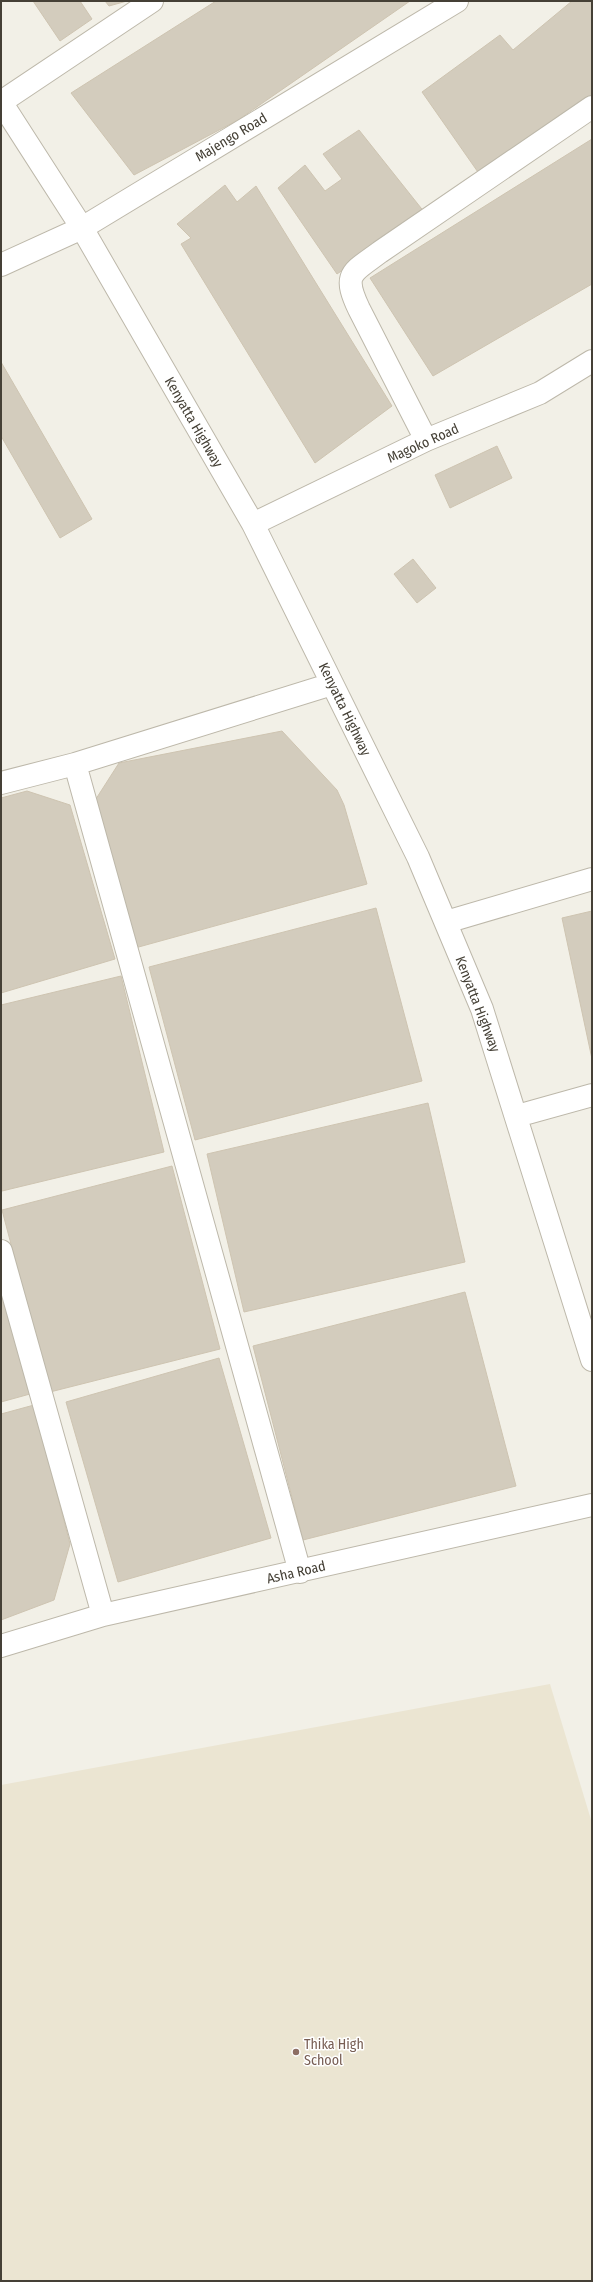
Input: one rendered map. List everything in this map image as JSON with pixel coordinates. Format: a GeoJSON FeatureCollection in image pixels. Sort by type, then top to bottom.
{"type":"FeatureCollection","features":[{"type":"Feature","properties":{"kind":"street"},"geometry":{"type":"LineString","coordinates":[[1,102],[152,1]]}},
{"type":"Feature","properties":{"kind":"street","name":"Majengo Road"},"geometry":{"type":"LineString","coordinates":[[1,265],[82,228],[457,1]]}},
{"type":"Feature","properties":{"kind":"street","name":"Kenyatta Highway"},"geometry":{"type":"LineString","coordinates":[[1,102],[82,228],[252,524],[418,857],[482,1009],[588,1337],[592,1360]]}},
{"type":"Feature","properties":{"kind":"street"},"geometry":{"type":"LineString","coordinates":[[426,440],[350,290],[350,279],[355,271],[380,252],[592,107]]}},
{"type":"Feature","properties":{"kind":"street","name":"Magoko Road"},"geometry":{"type":"LineString","coordinates":[[252,524],[426,440],[540,393],[592,361]]}},
{"type":"Feature","properties":{"kind":"street"},"geometry":{"type":"LineString","coordinates":[[1,783],[75,764],[332,684]]}},
{"type":"Feature","properties":{"kind":"street"},"geometry":{"type":"LineString","coordinates":[[75,764],[300,1572]]}},
{"type":"Feature","properties":{"kind":"street"},"geometry":{"type":"LineString","coordinates":[[446,922],[592,879]]}},
{"type":"Feature","properties":{"kind":"street"},"geometry":{"type":"LineString","coordinates":[[517,1116],[592,1094]]}},
{"type":"Feature","properties":{"kind":"street"},"geometry":{"type":"LineString","coordinates":[[1,1251],[103,1616]]}},
{"type":"Feature","properties":{"kind":"street","name":"Asha Road"},"geometry":{"type":"LineString","coordinates":[[1,1646],[103,1616],[592,1505]]}},
{"type":"Feature","properties":{"kind":"shaded area","name":"Thika High School"},"geometry":{"type":"Polygon","coordinates":[[[550,1684],[592,1823],[592,2281],[1,2281],[1,1785],[550,1684]]]}},
{"type":"Feature","properties":{"kind":"building"},"geometry":{"type":"Polygon","coordinates":[[[33,1],[80,1],[92,19],[60,41],[33,1]]]}},
{"type":"Feature","properties":{"kind":"building"},"geometry":{"type":"Polygon","coordinates":[[[105,1],[127,1],[109,6],[105,1]]]}},
{"type":"Feature","properties":{"kind":"building"},"geometry":{"type":"Polygon","coordinates":[[[216,1],[410,1],[238,120],[134,175],[71,93],[216,1]]]}},
{"type":"Feature","properties":{"kind":"building"},"geometry":{"type":"Polygon","coordinates":[[[572,1],[592,1],[592,96],[480,175],[422,92],[500,35],[513,50],[572,1]]]}},
{"type":"Feature","properties":{"kind":"building"},"geometry":{"type":"Polygon","coordinates":[[[359,130],[425,213],[337,274],[278,188],[305,165],[325,191],[342,179],[323,154],[359,130]]]}},
{"type":"Feature","properties":{"kind":"building"},"geometry":{"type":"Polygon","coordinates":[[[592,139],[592,284],[433,376],[370,278],[592,139]]]}},
{"type":"Feature","properties":{"kind":"building"},"geometry":{"type":"Polygon","coordinates":[[[225,185],[237,202],[256,186],[392,406],[315,463],[181,244],[191,238],[177,224],[225,185]]]}},
{"type":"Feature","properties":{"kind":"building"},"geometry":{"type":"Polygon","coordinates":[[[1,362],[92,519],[60,538],[1,436],[1,362]]]}},
{"type":"Feature","properties":{"kind":"building"},"geometry":{"type":"Polygon","coordinates":[[[497,446],[512,478],[450,508],[435,475],[497,446]]]}},
{"type":"Feature","properties":{"kind":"building"},"geometry":{"type":"Polygon","coordinates":[[[413,559],[436,588],[417,603],[394,574],[413,559]]]}},
{"type":"Feature","properties":{"kind":"building"},"geometry":{"type":"Polygon","coordinates":[[[282,731],[337,790],[344,805],[367,884],[135,948],[94,802],[119,763],[282,731]]]}},
{"type":"Feature","properties":{"kind":"building"},"geometry":{"type":"Polygon","coordinates":[[[27,791],[70,805],[115,959],[1,993],[1,798],[27,791]]]}},
{"type":"Feature","properties":{"kind":"building"},"geometry":{"type":"Polygon","coordinates":[[[376,908],[422,1081],[195,1140],[149,967],[376,908]]]}},
{"type":"Feature","properties":{"kind":"building"},"geometry":{"type":"Polygon","coordinates":[[[592,911],[592,1059],[562,918],[592,911]]]}},
{"type":"Feature","properties":{"kind":"building"},"geometry":{"type":"Polygon","coordinates":[[[121,976],[164,1152],[2,1191],[1,1005],[121,976]]]}},
{"type":"Feature","properties":{"kind":"building"},"geometry":{"type":"Polygon","coordinates":[[[428,1103],[465,1262],[244,1312],[207,1154],[428,1103]]]}},
{"type":"Feature","properties":{"kind":"building"},"geometry":{"type":"Polygon","coordinates":[[[172,1166],[220,1349],[50,1392],[2,1210],[172,1166]]]}},
{"type":"Feature","properties":{"kind":"building"},"geometry":{"type":"Polygon","coordinates":[[[1,1289],[30,1394],[1,1402],[1,1289]]]}},
{"type":"Feature","properties":{"kind":"building"},"geometry":{"type":"Polygon","coordinates":[[[465,1292],[516,1486],[303,1540],[253,1346],[465,1292]]]}},
{"type":"Feature","properties":{"kind":"building"},"geometry":{"type":"Polygon","coordinates":[[[219,1358],[271,1538],[118,1582],[66,1402],[219,1358]]]}},
{"type":"Feature","properties":{"kind":"building"},"geometry":{"type":"Polygon","coordinates":[[[34,1405],[70,1544],[54,1600],[1,1620],[1,1414],[34,1405]]]}},
{"type":"Feature","properties":{"kind":"place","name":"Thika High School"},"geometry":{"type":"Point","coordinates":[296,2052]}}]}
